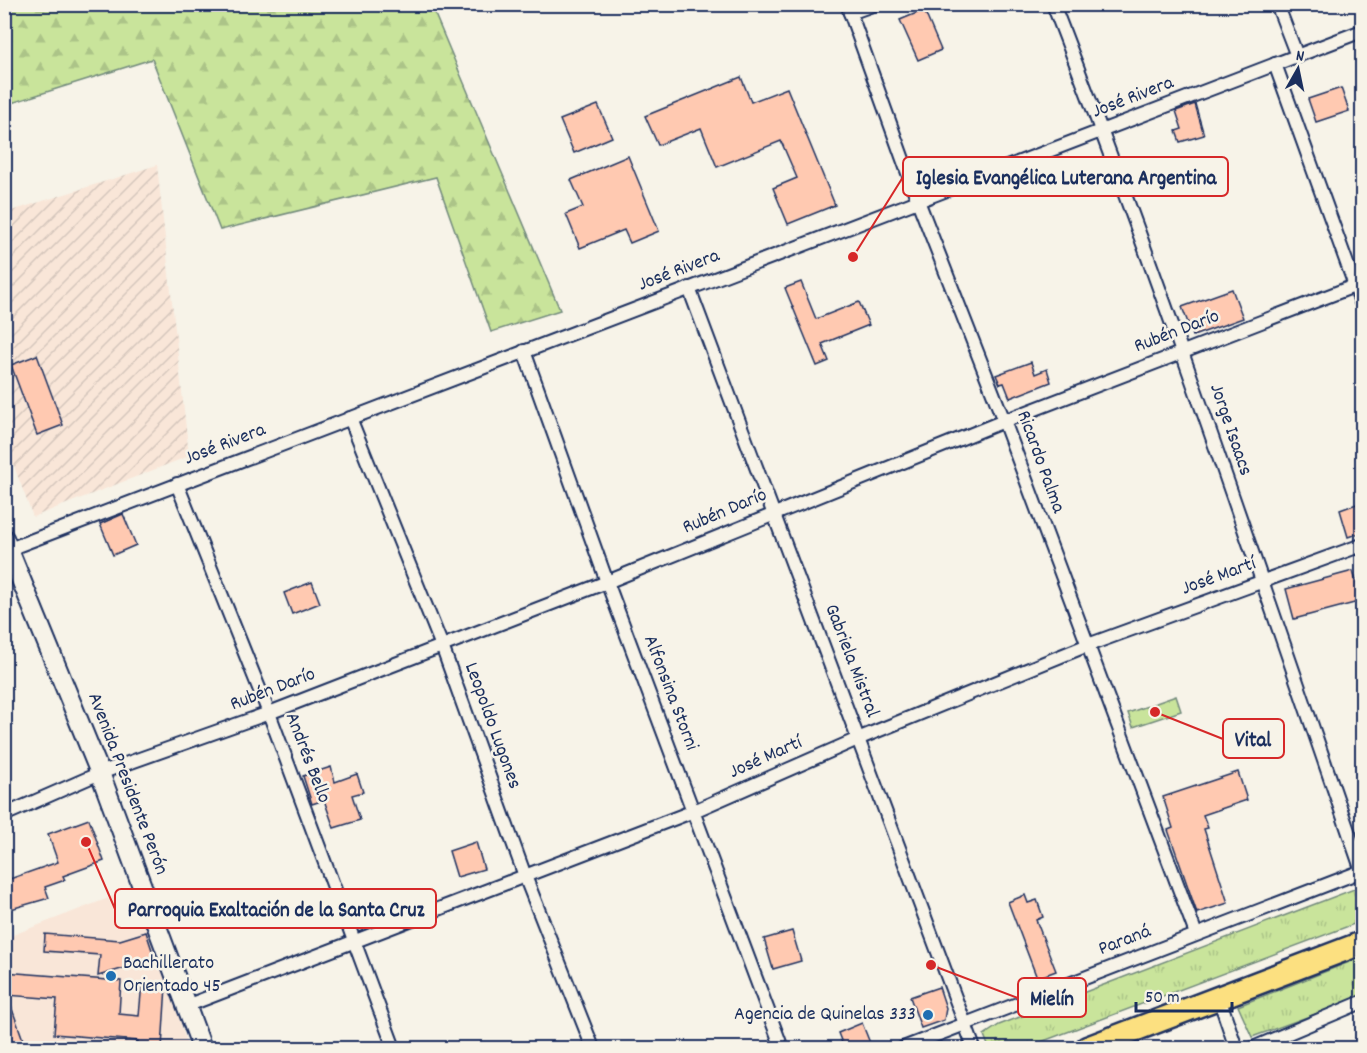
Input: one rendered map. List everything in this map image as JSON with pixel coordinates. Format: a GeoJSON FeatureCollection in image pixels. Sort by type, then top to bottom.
{"type":"FeatureCollection","features":[{"type":"Feature","properties":{"kind":"highway"},"geometry":{"type":"LineString","coordinates":[[1087,1048],[1362,943]]}},
{"type":"Feature","properties":{"kind":"main road","name":"Avenida Presidente Perón"},"geometry":{"type":"LineString","coordinates":[[6,546],[100,773],[202,1048]]}},
{"type":"Feature","properties":{"kind":"street"},"geometry":{"type":"LineString","coordinates":[[849,9],[875,4]]}},
{"type":"Feature","properties":{"kind":"street","name":"Jorge Isaacs"},"geometry":{"type":"LineString","coordinates":[[1053,4],[1102,130],[1182,351],[1362,871]]}},
{"type":"Feature","properties":{"kind":"street"},"geometry":{"type":"LineString","coordinates":[[1277,4],[1297,56]]}},
{"type":"Feature","properties":{"kind":"street","name":"Ricardo Palma"},"geometry":{"type":"LineString","coordinates":[[849,9],[918,201],[1004,421],[1196,934]]}},
{"type":"Feature","properties":{"kind":"street","name":"José Rivera"},"geometry":{"type":"LineString","coordinates":[[6,546],[177,484],[1362,31]]}},
{"type":"Feature","properties":{"kind":"street"},"geometry":{"type":"LineString","coordinates":[[1275,64],[1359,284],[1362,305]]}},
{"type":"Feature","properties":{"kind":"street","name":"Rubén Darío"},"geometry":{"type":"LineString","coordinates":[[4,814],[100,773],[269,712],[607,582],[1004,421],[1359,284]]}},
{"type":"Feature","properties":{"kind":"street","name":"Gabriela Mistral"},"geometry":{"type":"LineString","coordinates":[[689,288],[860,738],[974,1048]]}},
{"type":"Feature","properties":{"kind":"street","name":"Alfonsina Storni"},"geometry":{"type":"LineString","coordinates":[[524,351],[607,582],[782,1048]]}},
{"type":"Feature","properties":{"kind":"street","name":"Leopoldo Lugones"},"geometry":{"type":"LineString","coordinates":[[350,418],[442,646],[525,876],[592,1048]]}},
{"type":"Feature","properties":{"kind":"street","name":"Andrés Bello"},"geometry":{"type":"LineString","coordinates":[[177,484],[269,712],[394,1048]]}},
{"type":"Feature","properties":{"kind":"street","name":"José Martí"},"geometry":{"type":"LineString","coordinates":[[186,1006],[694,811],[860,738],[1088,645],[1362,545]]}},
{"type":"Feature","properties":{"kind":"street","name":"Paraná"},"geometry":{"type":"LineString","coordinates":[[903,1048],[1362,871]]}},
{"type":"Feature","properties":{"kind":"street"},"geometry":{"type":"LineString","coordinates":[[1219,998],[1236,1048]]}},
{"type":"Feature","properties":{"kind":"street"},"geometry":{"type":"LineString","coordinates":[[1253,1048],[1362,1002]]}},
{"type":"Feature","properties":{"kind":"shaded area"},"geometry":{"type":"Polygon","coordinates":[[[157,165],[189,456],[33,517],[5,442],[5,213],[157,165]]]}},
{"type":"Feature","properties":{"kind":"shaded area"},"geometry":{"type":"Polygon","coordinates":[[[132,889],[162,959],[188,1048],[5,1048],[5,938],[132,889]]]}},
{"type":"Feature","properties":{"kind":"green space"},"geometry":{"type":"Polygon","coordinates":[[[5,4],[431,5],[560,310],[491,332],[436,177],[220,230],[152,59],[5,105],[5,4]]]}},
{"type":"Feature","properties":{"kind":"green space"},"geometry":{"type":"Polygon","coordinates":[[[1176,696],[1181,711],[1133,727],[1128,713],[1176,696]]]}},
{"type":"Feature","properties":{"kind":"green space"},"geometry":{"type":"Polygon","coordinates":[[[1362,886],[1362,921],[1025,1048],[989,1048],[984,1035],[999,1025],[1362,886]]]}},
{"type":"Feature","properties":{"kind":"green space"},"geometry":{"type":"Polygon","coordinates":[[[1362,957],[1362,997],[1252,1037],[1238,1006],[1362,957]]]}},
{"type":"Feature","properties":{"kind":"building"},"geometry":{"type":"Polygon","coordinates":[[[924,10],[941,50],[918,60],[900,20],[924,10]]]}},
{"type":"Feature","properties":{"kind":"building"},"geometry":{"type":"Polygon","coordinates":[[[741,77],[751,102],[787,88],[835,205],[788,224],[773,188],[797,178],[781,141],[717,167],[701,128],[658,145],[645,116],[741,77]]]}},
{"type":"Feature","properties":{"kind":"building"},"geometry":{"type":"Polygon","coordinates":[[[1341,88],[1349,111],[1316,122],[1308,99],[1341,88]]]}},
{"type":"Feature","properties":{"kind":"building"},"geometry":{"type":"Polygon","coordinates":[[[1195,104],[1204,135],[1180,142],[1176,131],[1182,129],[1176,111],[1195,104]]]}},
{"type":"Feature","properties":{"kind":"building"},"geometry":{"type":"Polygon","coordinates":[[[598,105],[612,137],[574,153],[560,120],[598,105]]]}},
{"type":"Feature","properties":{"kind":"building"},"geometry":{"type":"Polygon","coordinates":[[[628,156],[659,231],[630,243],[624,230],[580,248],[566,214],[583,207],[571,180],[628,156]]]}},
{"type":"Feature","properties":{"kind":"building"},"geometry":{"type":"Polygon","coordinates":[[[801,282],[816,319],[859,302],[869,325],[822,344],[829,361],[817,366],[785,288],[801,282]]]}},
{"type":"Feature","properties":{"kind":"building"},"geometry":{"type":"Polygon","coordinates":[[[1232,289],[1243,318],[1193,336],[1182,307],[1232,289]]]}},
{"type":"Feature","properties":{"kind":"building"},"geometry":{"type":"Polygon","coordinates":[[[37,355],[63,425],[37,435],[11,365],[37,355]]]}},
{"type":"Feature","properties":{"kind":"building"},"geometry":{"type":"Polygon","coordinates":[[[1031,362],[1035,374],[1047,369],[1051,382],[1010,398],[1004,383],[1000,384],[996,375],[1031,362]]]}},
{"type":"Feature","properties":{"kind":"building"},"geometry":{"type":"Polygon","coordinates":[[[1362,502],[1362,532],[1348,537],[1340,510],[1362,502]]]}},
{"type":"Feature","properties":{"kind":"building"},"geometry":{"type":"Polygon","coordinates":[[[123,514],[136,545],[113,555],[100,524],[123,514]]]}},
{"type":"Feature","properties":{"kind":"building"},"geometry":{"type":"Polygon","coordinates":[[[1353,571],[1362,601],[1294,619],[1286,589],[1353,571]]]}},
{"type":"Feature","properties":{"kind":"building"},"geometry":{"type":"Polygon","coordinates":[[[312,582],[320,603],[292,614],[284,593],[312,582]]]}},
{"type":"Feature","properties":{"kind":"building"},"geometry":{"type":"Polygon","coordinates":[[[331,767],[335,782],[357,774],[363,792],[352,795],[360,820],[334,828],[324,800],[312,804],[303,776],[331,767]]]}},
{"type":"Feature","properties":{"kind":"building"},"geometry":{"type":"Polygon","coordinates":[[[1238,772],[1247,800],[1203,815],[1208,828],[1204,829],[1228,903],[1197,913],[1168,830],[1173,828],[1163,797],[1238,772]]]}},
{"type":"Feature","properties":{"kind":"building"},"geometry":{"type":"Polygon","coordinates":[[[89,819],[104,861],[63,876],[65,880],[45,887],[49,898],[4,911],[4,881],[58,862],[48,834],[89,819]]]}},
{"type":"Feature","properties":{"kind":"building"},"geometry":{"type":"Polygon","coordinates":[[[476,842],[484,869],[457,877],[449,851],[476,842]]]}},
{"type":"Feature","properties":{"kind":"building"},"geometry":{"type":"Polygon","coordinates":[[[1025,895],[1028,903],[1037,900],[1043,917],[1036,920],[1056,971],[1037,978],[1008,902],[1025,895]]]}},
{"type":"Feature","properties":{"kind":"building"},"geometry":{"type":"Polygon","coordinates":[[[792,931],[801,961],[773,969],[764,939],[792,931]]]}},
{"type":"Feature","properties":{"kind":"building"},"geometry":{"type":"Polygon","coordinates":[[[146,932],[155,959],[98,976],[100,955],[44,951],[45,934],[120,940],[146,932]]]}},
{"type":"Feature","properties":{"kind":"building"},"geometry":{"type":"Polygon","coordinates":[[[4,972],[121,981],[119,1014],[139,1016],[142,983],[166,986],[162,1048],[138,1048],[138,1041],[54,1034],[57,999],[7,995],[26,1048],[4,1048],[4,972]]]}},
{"type":"Feature","properties":{"kind":"building"},"geometry":{"type":"Polygon","coordinates":[[[939,987],[946,1008],[944,1020],[921,1028],[910,997],[939,987]]]}},
{"type":"Feature","properties":{"kind":"building"},"geometry":{"type":"Polygon","coordinates":[[[862,1023],[872,1048],[844,1048],[838,1033],[862,1023]]]}},
{"type":"Feature","properties":{"kind":"place","name":"Iglesia Evangélica Luterana Argentina"},"geometry":{"type":"Point","coordinates":[853,257]}},
{"type":"Feature","properties":{"kind":"place","name":"Vital"},"geometry":{"type":"Point","coordinates":[1155,712]}},
{"type":"Feature","properties":{"kind":"place","name":"Parroquia Exaltación de la Santa Cruz"},"geometry":{"type":"Point","coordinates":[86,842]}},
{"type":"Feature","properties":{"kind":"place","name":"Mielín"},"geometry":{"type":"Point","coordinates":[931,965]}},
{"type":"Feature","properties":{"kind":"place","name":"Bachillerato Orientado 45"},"geometry":{"type":"Point","coordinates":[111,976]}},
{"type":"Feature","properties":{"kind":"place","name":"Agencia de Quinelas 333"},"geometry":{"type":"Point","coordinates":[928,1015]}}]}
